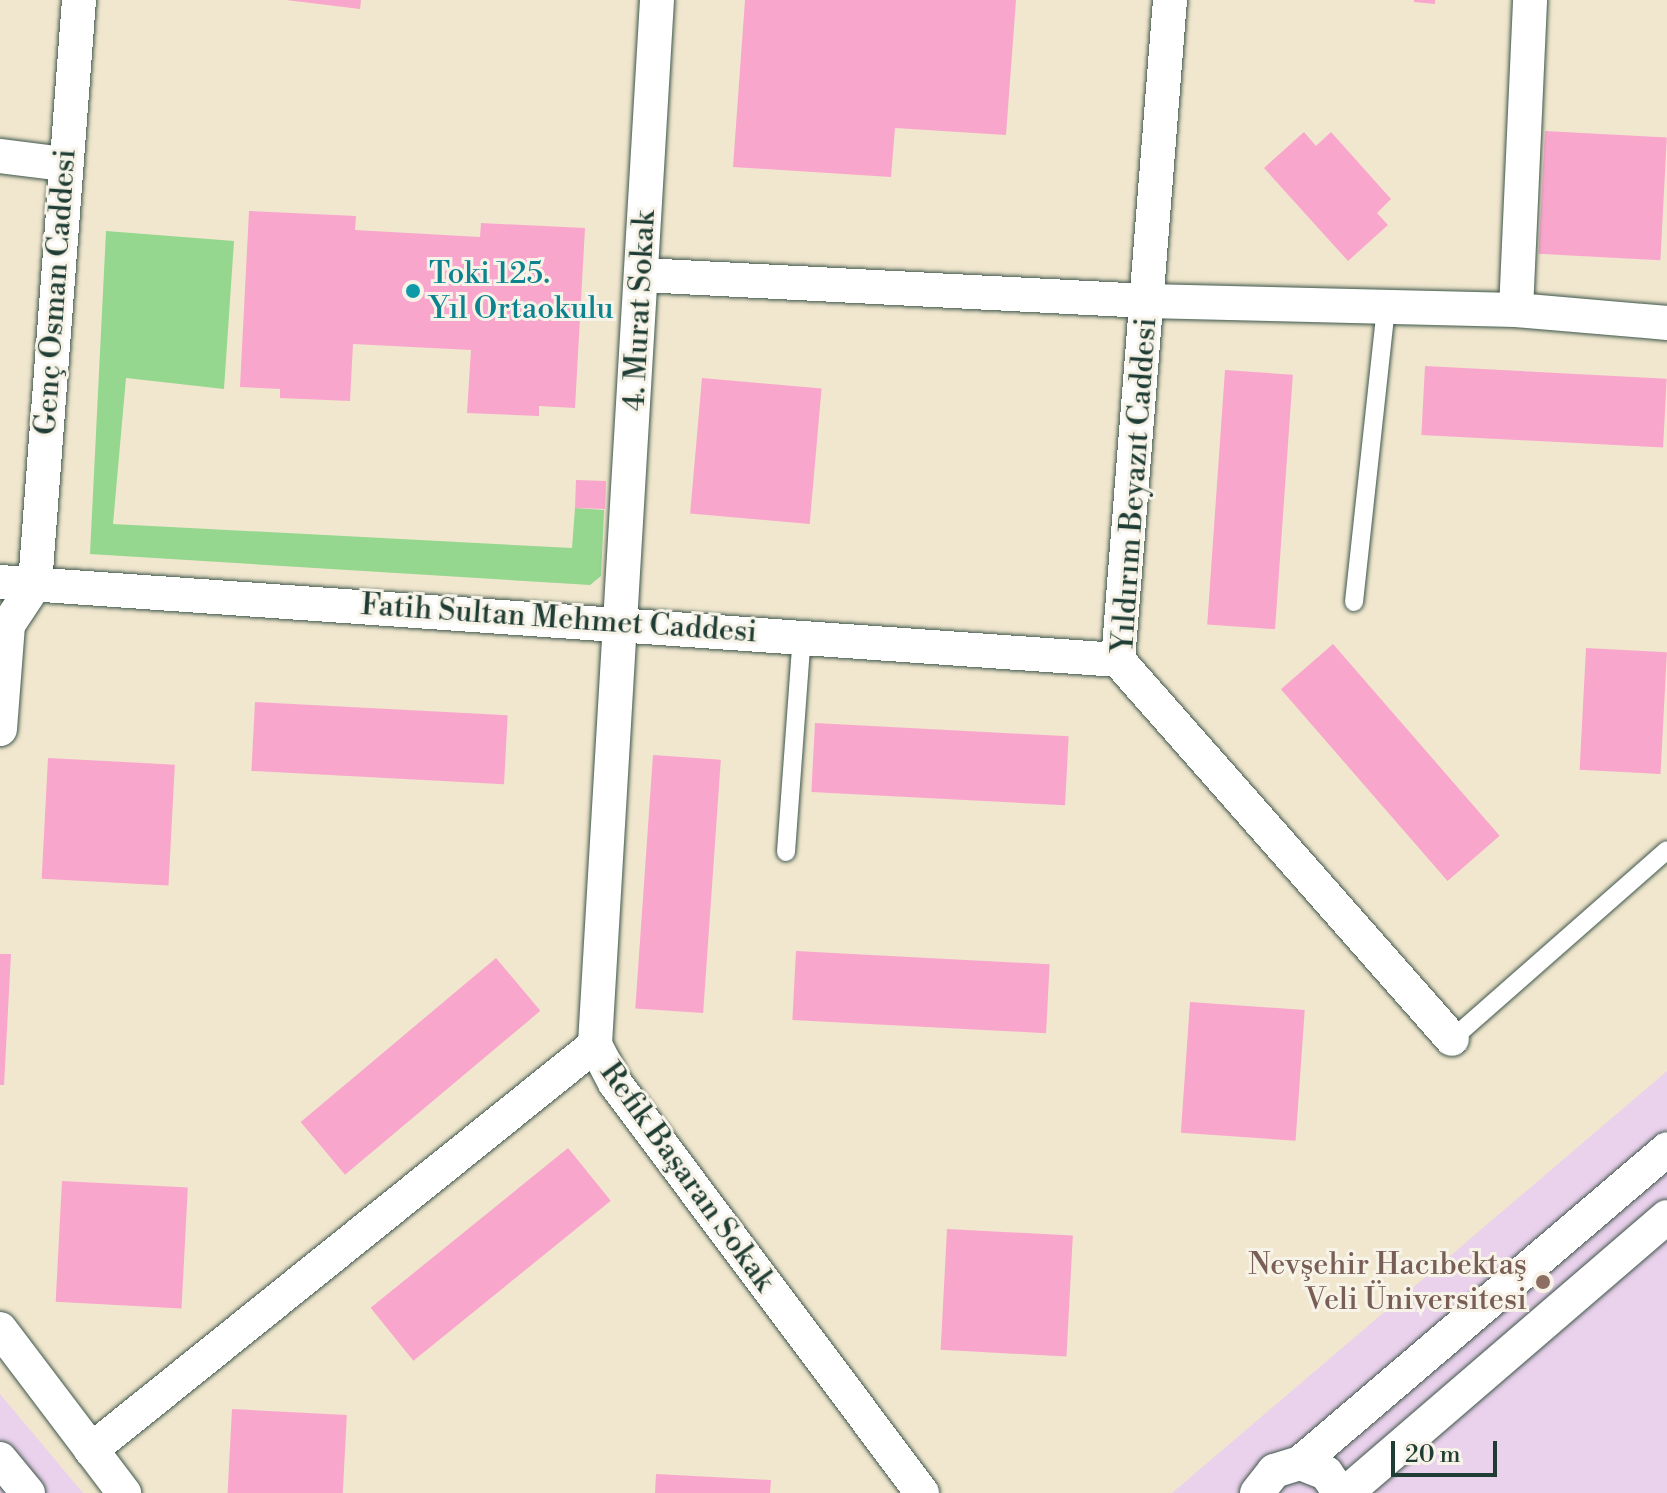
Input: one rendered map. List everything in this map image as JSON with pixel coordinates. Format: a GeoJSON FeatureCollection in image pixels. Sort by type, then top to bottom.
{"type":"FeatureCollection","features":[{"type":"Feature","properties":{"kind":"street","name":"Genç Osman Caddesi"},"geometry":{"type":"LineString","coordinates":[[35,584],[64,164],[79,0]]}},
{"type":"Feature","properties":{"kind":"street","name":"4. Murat Sokak"},"geometry":{"type":"LineString","coordinates":[[622,622],[657,0]]}},
{"type":"Feature","properties":{"kind":"street","name":"Yıldırım Beyazıt Caddesi"},"geometry":{"type":"LineString","coordinates":[[1170,0],[1118,660],[1452,1039]]}},
{"type":"Feature","properties":{"kind":"street"},"geometry":{"type":"LineString","coordinates":[[1516,310],[1530,0]]}},
{"type":"Feature","properties":{"kind":"street"},"geometry":{"type":"LineString","coordinates":[[0,156],[64,164]]}},
{"type":"Feature","properties":{"kind":"street"},"geometry":{"type":"LineString","coordinates":[[642,275],[1147,301],[1516,310],[1667,323]]}},
{"type":"Feature","properties":{"kind":"street","name":"Fatih Sultan Mehmet Caddesi"},"geometry":{"type":"LineString","coordinates":[[0,582],[622,622],[1118,660]]}},
{"type":"Feature","properties":{"kind":"street"},"geometry":{"type":"LineString","coordinates":[[0,729],[8,625],[35,584]]}},
{"type":"Feature","properties":{"kind":"street","name":"Refik Başaran Sokak"},"geometry":{"type":"LineString","coordinates":[[622,622],[595,1045],[615,1083],[922,1493]]}},
{"type":"Feature","properties":{"kind":"street"},"geometry":{"type":"LineString","coordinates":[[91,1450],[595,1045]]}},
{"type":"Feature","properties":{"kind":"street"},"geometry":{"type":"LineString","coordinates":[[1257,1493],[1274,1471],[1300,1463],[1667,1149]]}},
{"type":"Feature","properties":{"kind":"street"},"geometry":{"type":"LineString","coordinates":[[1346,1493],[1667,1217]]}},
{"type":"Feature","properties":{"kind":"street"},"geometry":{"type":"LineString","coordinates":[[0,1329],[124,1493]]}},
{"type":"Feature","properties":{"kind":"street"},"geometry":{"type":"LineString","coordinates":[[0,1459],[28,1493]]}},
{"type":"Feature","properties":{"kind":"street"},"geometry":{"type":"LineString","coordinates":[[1300,1463],[1326,1473],[1340,1493]]}},
{"type":"Feature","properties":{"kind":"lane"},"geometry":{"type":"LineString","coordinates":[[1354,602],[1386,307]]}},
{"type":"Feature","properties":{"kind":"lane"},"geometry":{"type":"LineString","coordinates":[[786,852],[802,636]]}},
{"type":"Feature","properties":{"kind":"lane"},"geometry":{"type":"LineString","coordinates":[[1452,1039],[1667,850]]}},
{"type":"Feature","properties":{"kind":"shaded area","name":"Nevşehir Hacıbektaş Veli Üniversitesi"},"geometry":{"type":"Polygon","coordinates":[[[1667,1071],[1667,1493],[1172,1493],[1667,1071]]]}},
{"type":"Feature","properties":{"kind":"shaded area"},"geometry":{"type":"Polygon","coordinates":[[[0,1394],[83,1493],[0,1493],[0,1394]]]}},
{"type":"Feature","properties":{"kind":"green space"},"geometry":{"type":"Polygon","coordinates":[[[106,231],[234,241],[224,389],[126,378],[113,524],[572,548],[575,508],[604,510],[601,576],[590,585],[90,554],[106,231]]]}},
{"type":"Feature","properties":{"kind":"building"},"geometry":{"type":"Polygon","coordinates":[[[286,0],[361,0],[360,9],[286,0]]]}},
{"type":"Feature","properties":{"kind":"building"},"geometry":{"type":"Polygon","coordinates":[[[745,0],[1016,0],[1006,135],[895,128],[891,177],[733,167],[745,0]]]}},
{"type":"Feature","properties":{"kind":"building"},"geometry":{"type":"Polygon","coordinates":[[[1435,0],[1435,4],[1414,2],[1435,0]]]}},
{"type":"Feature","properties":{"kind":"building"},"geometry":{"type":"Polygon","coordinates":[[[1545,131],[1667,137],[1660,260],[1539,254],[1545,131]]]}},
{"type":"Feature","properties":{"kind":"building"},"geometry":{"type":"Polygon","coordinates":[[[1304,132],[1316,146],[1331,132],[1391,199],[1377,213],[1388,225],[1348,261],[1264,168],[1304,132]]]}},
{"type":"Feature","properties":{"kind":"building","name":"Toki 125. Yıl Ortaokulu"},"geometry":{"type":"Polygon","coordinates":[[[249,211],[356,216],[355,230],[480,237],[481,223],[585,228],[575,408],[539,406],[539,416],[467,413],[471,350],[353,344],[350,401],[280,398],[280,389],[240,387],[249,211]]]}},
{"type":"Feature","properties":{"kind":"building"},"geometry":{"type":"Polygon","coordinates":[[[1425,366],[1667,379],[1663,448],[1421,435],[1425,366]]]}},
{"type":"Feature","properties":{"kind":"building"},"geometry":{"type":"Polygon","coordinates":[[[1225,370],[1293,375],[1275,629],[1207,624],[1225,370]]]}},
{"type":"Feature","properties":{"kind":"building"},"geometry":{"type":"Polygon","coordinates":[[[702,378],[822,388],[810,524],[690,513],[702,378]]]}},
{"type":"Feature","properties":{"kind":"building"},"geometry":{"type":"Polygon","coordinates":[[[576,480],[606,481],[605,509],[575,508],[576,480]]]}},
{"type":"Feature","properties":{"kind":"building"},"geometry":{"type":"Polygon","coordinates":[[[1333,644],[1500,836],[1448,881],[1281,689],[1333,644]]]}},
{"type":"Feature","properties":{"kind":"building"},"geometry":{"type":"Polygon","coordinates":[[[1586,648],[1667,652],[1661,774],[1580,770],[1586,648]]]}},
{"type":"Feature","properties":{"kind":"building"},"geometry":{"type":"Polygon","coordinates":[[[255,702],[508,715],[504,784],[251,771],[255,702]]]}},
{"type":"Feature","properties":{"kind":"building"},"geometry":{"type":"Polygon","coordinates":[[[815,723],[1069,736],[1065,805],[811,792],[815,723]]]}},
{"type":"Feature","properties":{"kind":"building"},"geometry":{"type":"Polygon","coordinates":[[[653,755],[721,760],[703,1013],[635,1008],[653,755]]]}},
{"type":"Feature","properties":{"kind":"building"},"geometry":{"type":"Polygon","coordinates":[[[48,758],[175,765],[168,885],[42,879],[48,758]]]}},
{"type":"Feature","properties":{"kind":"building"},"geometry":{"type":"Polygon","coordinates":[[[796,951],[1050,964],[1046,1033],[792,1020],[796,951]]]}},
{"type":"Feature","properties":{"kind":"building"},"geometry":{"type":"Polygon","coordinates":[[[0,954],[11,954],[4,1085],[0,1085],[0,954]]]}},
{"type":"Feature","properties":{"kind":"building"},"geometry":{"type":"Polygon","coordinates":[[[496,958],[540,1011],[345,1175],[301,1122],[496,958]]]}},
{"type":"Feature","properties":{"kind":"building"},"geometry":{"type":"Polygon","coordinates":[[[1190,1002],[1305,1010],[1296,1141],[1181,1133],[1190,1002]]]}},
{"type":"Feature","properties":{"kind":"building"},"geometry":{"type":"Polygon","coordinates":[[[568,1148],[611,1201],[413,1361],[371,1308],[568,1148]]]}},
{"type":"Feature","properties":{"kind":"building"},"geometry":{"type":"Polygon","coordinates":[[[62,1181],[188,1188],[181,1308],[56,1302],[62,1181]]]}},
{"type":"Feature","properties":{"kind":"building"},"geometry":{"type":"Polygon","coordinates":[[[947,1229],[1073,1236],[1066,1356],[941,1350],[947,1229]]]}},
{"type":"Feature","properties":{"kind":"building"},"geometry":{"type":"Polygon","coordinates":[[[232,1409],[347,1415],[343,1493],[228,1493],[232,1409]]]}},
{"type":"Feature","properties":{"kind":"building"},"geometry":{"type":"Polygon","coordinates":[[[656,1474],[771,1480],[770,1493],[655,1493],[656,1474]]]}},
{"type":"Feature","properties":{"kind":"place","name":"Toki 125. Yıl Ortaokulu"},"geometry":{"type":"Point","coordinates":[413,291]}},
{"type":"Feature","properties":{"kind":"place","name":"Nevşehir Hacıbektaş Veli Üniversitesi"},"geometry":{"type":"Point","coordinates":[1543,1282]}}]}
